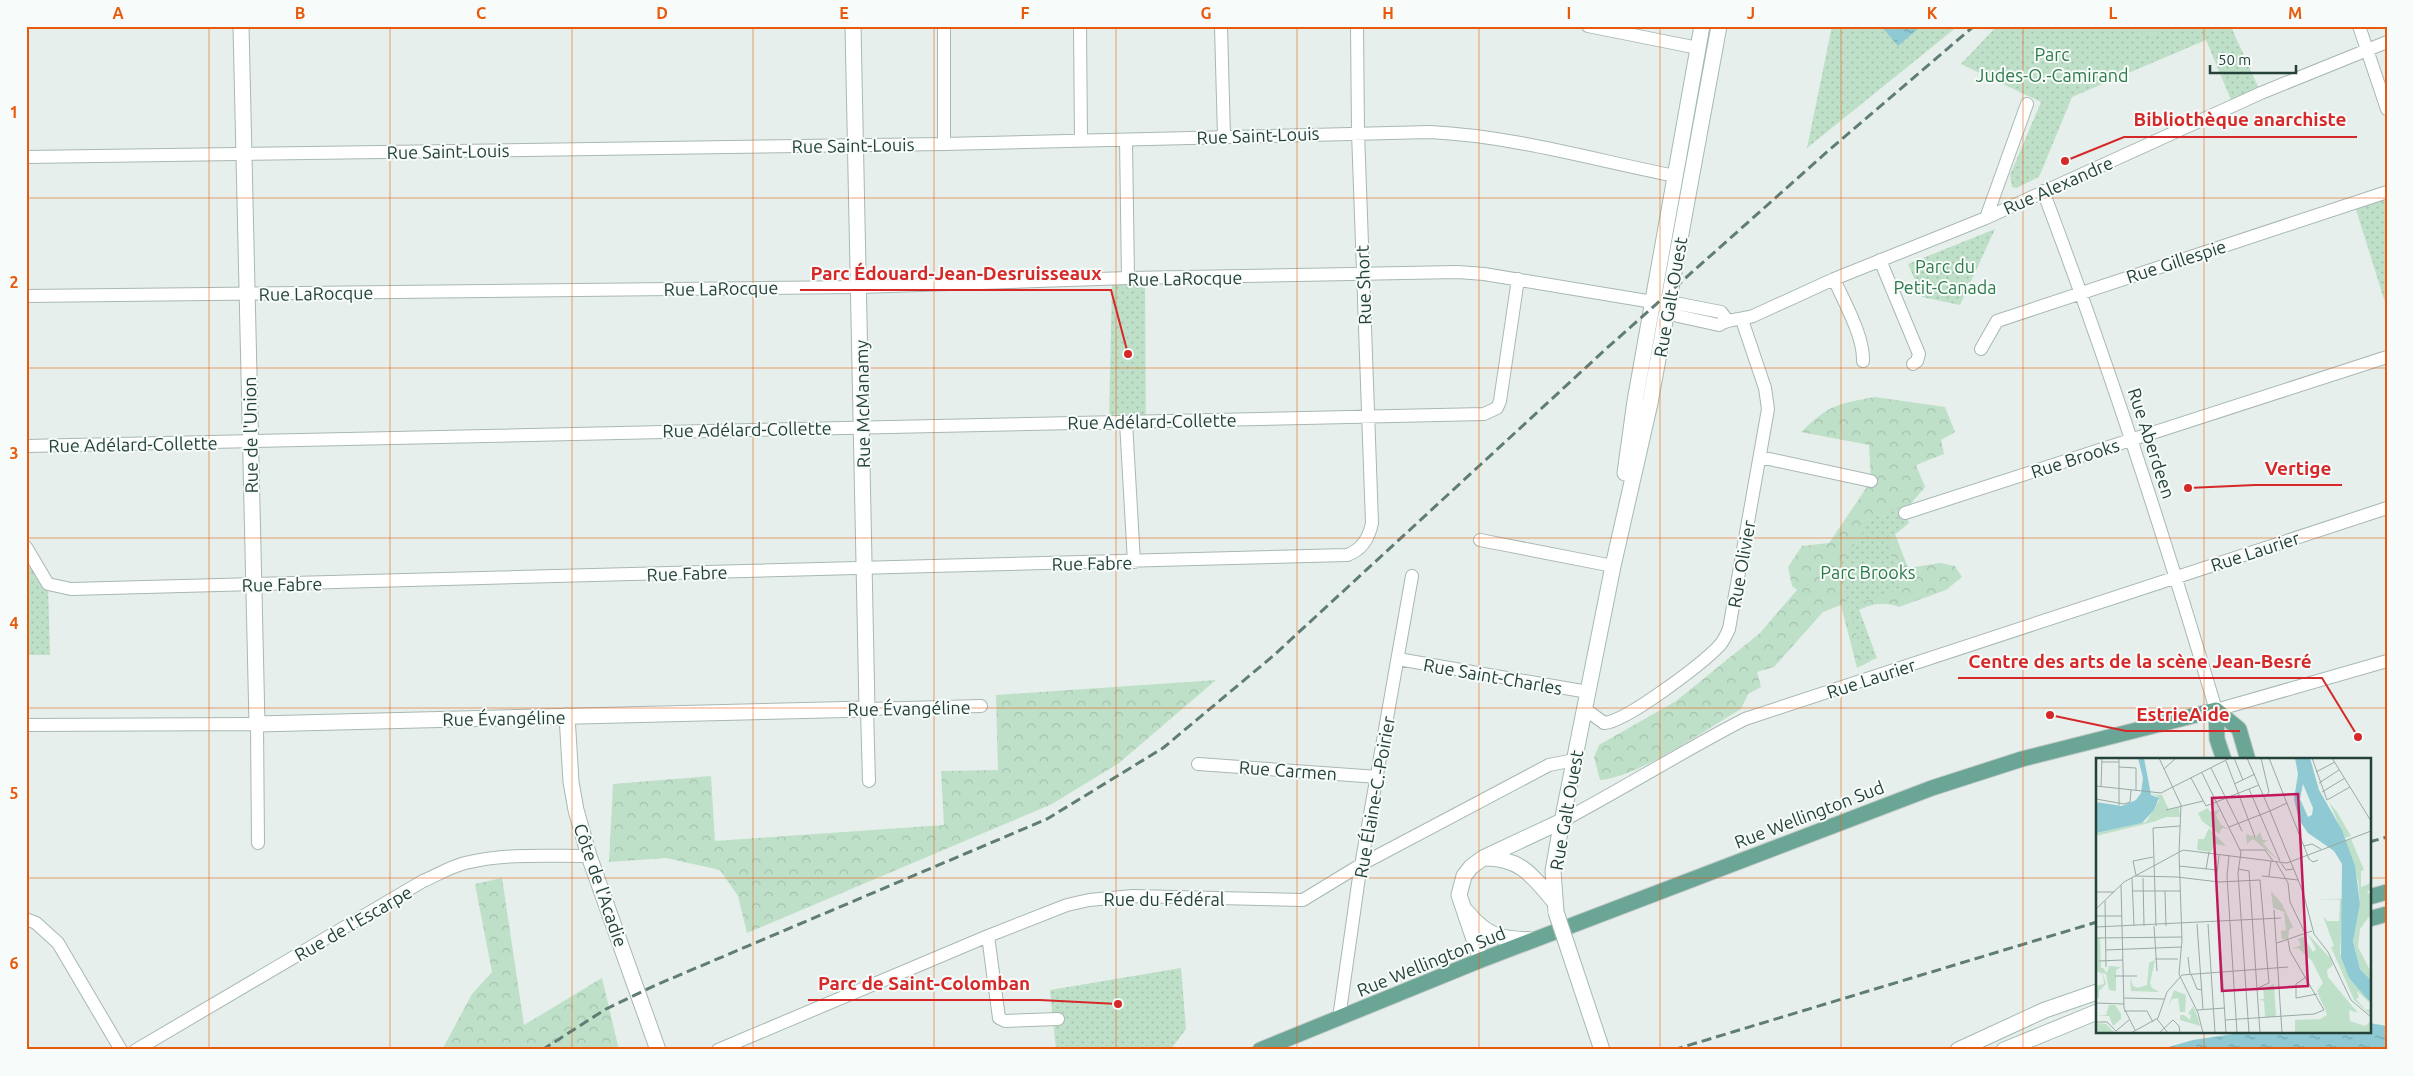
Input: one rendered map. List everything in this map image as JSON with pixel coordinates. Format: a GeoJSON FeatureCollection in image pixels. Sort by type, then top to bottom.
{"type":"FeatureCollection","features":[{"type":"Feature","properties":{"kind":"main road","name":"Rue Aberdeen"},"geometry":{"type":"LineString","coordinates":[[2216,710],[2216,733],[2223,758]]}},
{"type":"Feature","properties":{"kind":"main road"},"geometry":{"type":"LineString","coordinates":[[2216,710],[2239,728],[2247,758]]}},
{"type":"Feature","properties":{"kind":"main road","name":"Rue Wellington Sud"},"geometry":{"type":"LineString","coordinates":[[1260,1050],[1481,960],[1850,817],[2022,759],[2216,710]]}},
{"type":"Feature","properties":{"kind":"main road"},"geometry":{"type":"LineString","coordinates":[[2370,897],[2387,892]]}},
{"type":"Feature","properties":{"kind":"main road"},"geometry":{"type":"LineString","coordinates":[[2370,919],[2387,914]]}},
{"type":"Feature","properties":{"kind":"street","name":"Rue de l'Union"},"geometry":{"type":"LineString","coordinates":[[241,26],[258,843]]}},
{"type":"Feature","properties":{"kind":"street","name":"Rue McManamy"},"geometry":{"type":"LineString","coordinates":[[853,26],[863,426],[869,781]]}},
{"type":"Feature","properties":{"kind":"street"},"geometry":{"type":"LineString","coordinates":[[944,26],[944,144]]}},
{"type":"Feature","properties":{"kind":"street"},"geometry":{"type":"LineString","coordinates":[[1080,26],[1081,140]]}},
{"type":"Feature","properties":{"kind":"street"},"geometry":{"type":"LineString","coordinates":[[1221,26],[1224,137]]}},
{"type":"Feature","properties":{"kind":"street","name":"Rue Short"},"geometry":{"type":"LineString","coordinates":[[1357,26],[1358,132],[1372,523],[1365,543]]}},
{"type":"Feature","properties":{"kind":"street"},"geometry":{"type":"LineString","coordinates":[[1588,26],[1698,48]]}},
{"type":"Feature","properties":{"kind":"street","name":"Rue Galt Ouest"},"geometry":{"type":"LineString","coordinates":[[1613,566],[1635,401],[1702,26]]}},
{"type":"Feature","properties":{"kind":"street","name":"Rue Galt Ouest"},"geometry":{"type":"LineString","coordinates":[[1602,1050],[1555,906],[1554,871],[1562,821],[1613,566],[1650,404],[1719,26]]}},
{"type":"Feature","properties":{"kind":"street"},"geometry":{"type":"LineString","coordinates":[[2359,26],[2387,109]]}},
{"type":"Feature","properties":{"kind":"street","name":"Rue Alexandre"},"geometry":{"type":"LineString","coordinates":[[1652,302],[1668,307],[1678,316],[1719,325],[1727,320],[1742,320],[1791,300],[1834,279],[1986,218],[2261,94],[2387,42]]}},
{"type":"Feature","properties":{"kind":"street"},"geometry":{"type":"LineString","coordinates":[[1986,218],[2028,104]]}},
{"type":"Feature","properties":{"kind":"street","name":"Rue Saint-Louis"},"geometry":{"type":"LineString","coordinates":[[26,157],[944,144],[1358,132],[1463,134],[1675,176]]}},
{"type":"Feature","properties":{"kind":"street"},"geometry":{"type":"LineString","coordinates":[[1126,140],[1128,278]]}},
{"type":"Feature","properties":{"kind":"street","name":"Rue Aberdeen"},"geometry":{"type":"LineString","coordinates":[[2043,191],[2082,293],[2132,440],[2177,577],[2216,710]]}},
{"type":"Feature","properties":{"kind":"street","name":"Rue Gillespie"},"geometry":{"type":"LineString","coordinates":[[1981,349],[1997,321],[2387,192]]}},
{"type":"Feature","properties":{"kind":"street"},"geometry":{"type":"LineString","coordinates":[[1880,260],[1918,354],[1917,361],[1913,364]]}},
{"type":"Feature","properties":{"kind":"street","name":"Rue LaRocque"},"geometry":{"type":"LineString","coordinates":[[26,296],[860,287],[1128,278],[1458,272],[1518,279],[1652,302]]}},
{"type":"Feature","properties":{"kind":"street","name":"Rue Adélard-Collette"},"geometry":{"type":"LineString","coordinates":[[26,446],[863,426],[1484,414],[1497,408],[1518,279]]}},
{"type":"Feature","properties":{"kind":"street"},"geometry":{"type":"LineString","coordinates":[[1834,279],[1861,343],[1863,361]]}},
{"type":"Feature","properties":{"kind":"street","name":"Rue Olivier"},"geometry":{"type":"LineString","coordinates":[[1584,709],[1604,723],[1612,723],[1685,674],[1720,646],[1729,629],[1768,409],[1765,388],[1742,320]]}},
{"type":"Feature","properties":{"kind":"street","name":"Rue Brooks"},"geometry":{"type":"LineString","coordinates":[[1905,513],[2387,357]]}},
{"type":"Feature","properties":{"kind":"street"},"geometry":{"type":"LineString","coordinates":[[1126,422],[1134,562]]}},
{"type":"Feature","properties":{"kind":"street"},"geometry":{"type":"LineString","coordinates":[[1760,457],[1870,481]]}},
{"type":"Feature","properties":{"kind":"street","name":"Rue Laurier"},"geometry":{"type":"LineString","coordinates":[[1481,960],[1459,895],[1464,876],[1471,867],[1483,858],[1562,821],[1745,719],[2387,508]]}},
{"type":"Feature","properties":{"kind":"street"},"geometry":{"type":"LineString","coordinates":[[1480,540],[1613,566]]}},
{"type":"Feature","properties":{"kind":"street","name":"Rue Fabre"},"geometry":{"type":"LineString","coordinates":[[26,547],[48,584],[71,588],[253,585],[1347,555],[1356,552],[1365,543]]}},
{"type":"Feature","properties":{"kind":"street","name":"Rue Élaine-C.-Poirier"},"geometry":{"type":"LineString","coordinates":[[1339,1018],[1362,864],[1412,576]]}},
{"type":"Feature","properties":{"kind":"street","name":"Rue Saint-Charles"},"geometry":{"type":"LineString","coordinates":[[1398,659],[1588,692]]}},
{"type":"Feature","properties":{"kind":"street","name":"Rue Wellington Sud"},"geometry":{"type":"LineString","coordinates":[[2216,710],[2387,661]]}},
{"type":"Feature","properties":{"kind":"street","name":"Rue Évangéline"},"geometry":{"type":"LineString","coordinates":[[26,725],[256,724],[981,706]]}},
{"type":"Feature","properties":{"kind":"street","name":"Côte de l'Acadie"},"geometry":{"type":"LineString","coordinates":[[567,716],[571,782],[576,810],[589,856],[658,1050]]}},
{"type":"Feature","properties":{"kind":"street","name":"Rue du Fédéral"},"geometry":{"type":"LineString","coordinates":[[718,1050],[988,936],[1067,905],[1110,897],[1133,896],[1304,900],[1362,864],[1549,765],[1574,760]]}},
{"type":"Feature","properties":{"kind":"street","name":"Rue Carmen"},"geometry":{"type":"LineString","coordinates":[[1198,764],[1378,776]]}},
{"type":"Feature","properties":{"kind":"street","name":"Rue de l'Escarpe"},"geometry":{"type":"LineString","coordinates":[[136,1050],[450,868],[465,863],[522,856],[589,856]]}},
{"type":"Feature","properties":{"kind":"street"},"geometry":{"type":"LineString","coordinates":[[1483,858],[1500,858],[1521,867],[1531,874],[1555,906]]}},
{"type":"Feature","properties":{"kind":"street"},"geometry":{"type":"LineString","coordinates":[[1461,905],[1485,931],[1501,938],[1533,940]]}},
{"type":"Feature","properties":{"kind":"street"},"geometry":{"type":"LineString","coordinates":[[26,919],[36,923],[58,943],[121,1050]]}},
{"type":"Feature","properties":{"kind":"street"},"geometry":{"type":"LineString","coordinates":[[988,936],[999,1018],[1005,1021],[1058,1019]]}},
{"type":"Feature","properties":{"kind":"street"},"geometry":{"type":"LineString","coordinates":[[1958,1050],[2045,1010],[2096,992]]}},
{"type":"Feature","properties":{"kind":"street"},"geometry":{"type":"LineString","coordinates":[[2004,1050],[2096,1012]]}},
{"type":"Feature","properties":{"kind":"green space"},"geometry":{"type":"Polygon","coordinates":[[[1832,26],[1958,26],[1807,148],[1832,26]]]}},
{"type":"Feature","properties":{"kind":"green space","name":"Parc Judes-O.-Camirand"},"geometry":{"type":"Polygon","coordinates":[[[1997,26],[2237,26],[2232,29],[2261,93],[2234,107],[2206,40],[2072,97],[2039,177],[2016,188],[2012,187],[2010,175],[2041,102],[1961,64],[1997,26]]]}},
{"type":"Feature","properties":{"kind":"green space"},"geometry":{"type":"Polygon","coordinates":[[[2128,26],[2160,26],[2155,39],[2128,26]]]}},
{"type":"Feature","properties":{"kind":"green space"},"geometry":{"type":"Polygon","coordinates":[[[2387,192],[2387,309],[2354,203],[2387,192]]]}},
{"type":"Feature","properties":{"kind":"green space","name":"Parc du Petit-Canada"},"geometry":{"type":"Polygon","coordinates":[[[1995,229],[1960,305],[1922,297],[1908,264],[1995,229]]]}},
{"type":"Feature","properties":{"kind":"green space"},"geometry":{"type":"Polygon","coordinates":[[[1145,278],[1146,422],[1109,422],[1112,280],[1145,278]]]}},
{"type":"Feature","properties":{"kind":"green space"},"geometry":{"type":"Polygon","coordinates":[[[1875,397],[1945,407],[1955,432],[1941,440],[1944,454],[1916,465],[1925,487],[1892,526],[1908,568],[1940,563],[1955,566],[1962,577],[1946,590],[1899,607],[1877,604],[1856,612],[1871,661],[1857,668],[1841,605],[1823,612],[1774,667],[1757,672],[1761,687],[1748,694],[1741,709],[1652,762],[1633,771],[1600,780],[1594,757],[1599,745],[1676,701],[1760,633],[1797,590],[1792,586],[1788,567],[1802,546],[1829,543],[1871,481],[1869,445],[1801,432],[1819,416],[1834,407],[1875,397]]]}},
{"type":"Feature","properties":{"kind":"green space","name":"Parc Brooks"},"geometry":{"type":"Polygon","coordinates":[[[1902,506],[1909,523],[1887,541],[1901,589],[1857,604],[1877,658],[1865,663],[1837,570],[1872,518],[1902,506]]]}},
{"type":"Feature","properties":{"kind":"green space"},"geometry":{"type":"Polygon","coordinates":[[[26,547],[48,584],[50,655],[26,655],[26,547]]]}},
{"type":"Feature","properties":{"kind":"green space"},"geometry":{"type":"Polygon","coordinates":[[[1216,680],[1119,763],[1052,804],[747,933],[738,896],[720,870],[666,858],[609,862],[613,784],[711,776],[715,841],[944,825],[941,771],[998,770],[996,695],[1216,680]]]}},
{"type":"Feature","properties":{"kind":"green space"},"geometry":{"type":"Polygon","coordinates":[[[502,878],[524,1025],[602,978],[619,1050],[442,1050],[472,994],[492,972],[475,884],[502,878]]]}},
{"type":"Feature","properties":{"kind":"green space"},"geometry":{"type":"Polygon","coordinates":[[[1181,968],[1186,1029],[1171,1049],[1056,1050],[1050,990],[1181,968]]]}},
{"type":"Feature","properties":{"kind":"water"},"geometry":{"type":"Polygon","coordinates":[[[1881,26],[1921,26],[1898,46],[1881,26]]]}},
{"type":"Feature","properties":{"kind":"water"},"geometry":{"type":"Polygon","coordinates":[[[2370,1023],[2387,1026],[2387,1050],[2158,1050],[2193,1040],[2234,1034],[2370,1034],[2370,1023]]]}},
{"type":"Feature","properties":{"kind":"railway"},"geometry":{"type":"LineString","coordinates":[[542,1050],[606,1009],[656,985],[1047,819],[1163,748],[1273,656],[1607,348],[1828,151],[1974,26]]}},
{"type":"Feature","properties":{"kind":"railway"},"geometry":{"type":"LineString","coordinates":[[2370,842],[2387,837]]}},
{"type":"Feature","properties":{"kind":"railway"},"geometry":{"type":"LineString","coordinates":[[1673,1050],[2096,922]]}},
{"type":"Feature","properties":{"kind":"place","name":"Bibliothèque anarchiste"},"geometry":{"type":"Point","coordinates":[2065,161]}},
{"type":"Feature","properties":{"kind":"place","name":"Parc Édouard-Jean-Desruisseaux"},"geometry":{"type":"Point","coordinates":[1128,354]}},
{"type":"Feature","properties":{"kind":"place","name":"Vertige"},"geometry":{"type":"Point","coordinates":[2188,488]}},
{"type":"Feature","properties":{"kind":"place","name":"EstrieAide"},"geometry":{"type":"Point","coordinates":[2050,715]}},
{"type":"Feature","properties":{"kind":"place","name":"Centre des arts de la scène Jean-Besré"},"geometry":{"type":"Point","coordinates":[2358,737]}},
{"type":"Feature","properties":{"kind":"place","name":"Parc de Saint-Colomban"},"geometry":{"type":"Point","coordinates":[1118,1004]}}]}
